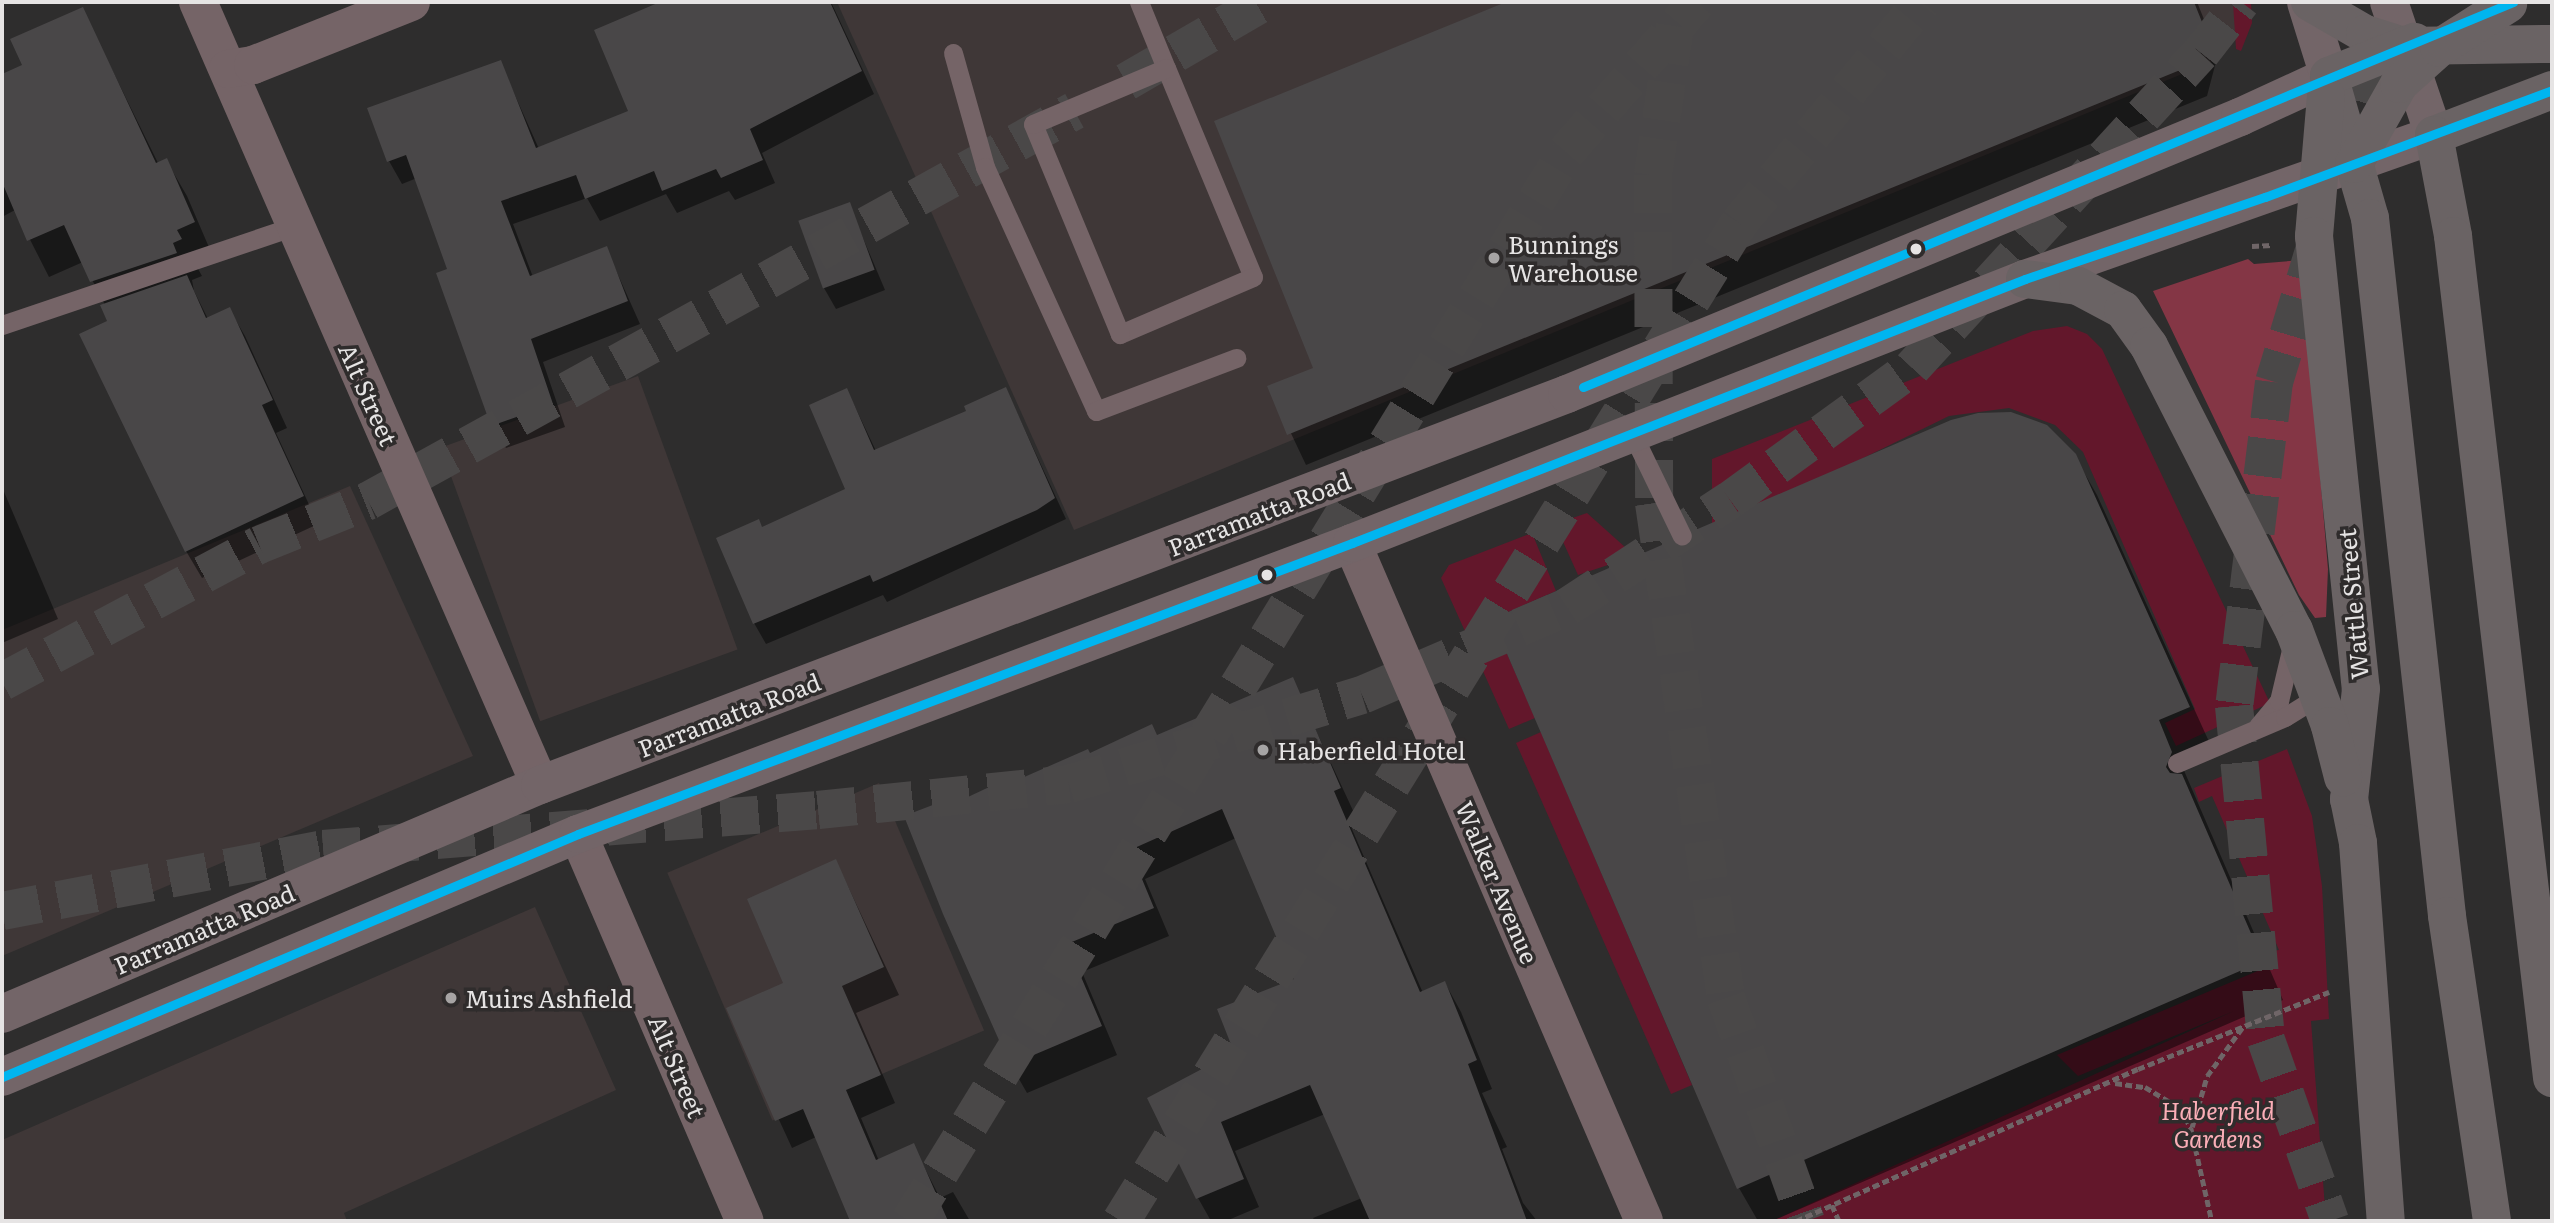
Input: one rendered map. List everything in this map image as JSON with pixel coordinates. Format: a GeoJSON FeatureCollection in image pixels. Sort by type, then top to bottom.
{"type":"FeatureCollection","features":[{"type":"Feature","properties":{"kind":"highway"},"geometry":{"type":"LineString","coordinates":[[2308,2],[2365,34],[2418,55],[2552,44]]}},
{"type":"Feature","properties":{"kind":"highway","name":"Parramatta Road"},"geometry":{"type":"LineString","coordinates":[[2329,76],[2418,55],[2511,3]]}},
{"type":"Feature","properties":{"kind":"highway","name":"Wattle Street"},"geometry":{"type":"LineString","coordinates":[[2386,1221],[2358,843],[2349,799],[2361,688],[2314,236],[2336,170],[2418,55]]}},
{"type":"Feature","properties":{"kind":"highway","name":"Wattle Street"},"geometry":{"type":"LineString","coordinates":[[2329,76],[2336,170],[2370,218],[2447,916],[2492,1221]]}},
{"type":"Feature","properties":{"kind":"highway"},"geometry":{"type":"LineString","coordinates":[[2552,90],[2434,135],[2453,236],[2552,1078]]}},
{"type":"Feature","properties":{"kind":"highway"},"geometry":{"type":"LineString","coordinates":[[2025,279],[2078,286],[2123,310],[2149,346],[2294,630],[2318,696],[2349,799]]}},
{"type":"Feature","properties":{"kind":"main road"},"geometry":{"type":"LineString","coordinates":[[2308,2],[2329,76]]}},
{"type":"Feature","properties":{"kind":"main road"},"geometry":{"type":"LineString","coordinates":[[2,1077],[578,834],[1352,543],[2025,279],[2434,135],[2418,55],[2389,2]]}},
{"type":"Feature","properties":{"kind":"main road","name":"Parramatta Road"},"geometry":{"type":"LineString","coordinates":[[2,1014],[540,785],[1567,394],[2329,76]]}},
{"type":"Feature","properties":{"kind":"street","name":"Alt Street"},"geometry":{"type":"LineString","coordinates":[[198,2],[540,785]]}},
{"type":"Feature","properties":{"kind":"street"},"geometry":{"type":"LineString","coordinates":[[228,69],[253,65],[411,2]]}},
{"type":"Feature","properties":{"kind":"street","name":"Walker Avenue"},"geometry":{"type":"LineString","coordinates":[[1352,543],[1644,1221]]}},
{"type":"Feature","properties":{"kind":"street","name":"Alt Street"},"geometry":{"type":"LineString","coordinates":[[578,834],[745,1221]]}},
{"type":"Feature","properties":{"kind":"lane"},"geometry":{"type":"LineString","coordinates":[[1139,2],[1253,277],[1120,334],[1033,124],[1166,68]]}},
{"type":"Feature","properties":{"kind":"lane"},"geometry":{"type":"LineString","coordinates":[[953,53],[985,167],[1096,411],[1236,358]]}},
{"type":"Feature","properties":{"kind":"lane"},"geometry":{"type":"LineString","coordinates":[[2,326],[295,226]]}},
{"type":"Feature","properties":{"kind":"lane"},"geometry":{"type":"LineString","coordinates":[[1632,433],[1682,536]]}},
{"type":"Feature","properties":{"kind":"lane"},"geometry":{"type":"LineString","coordinates":[[2253,732],[2279,701],[2294,630]]}},
{"type":"Feature","properties":{"kind":"lane"},"geometry":{"type":"LineString","coordinates":[[2177,763],[2253,732],[2318,696]]}},
{"type":"Feature","properties":{"kind":"path"},"geometry":{"type":"LineString","coordinates":[[1796,1221],[2247,1023],[2339,988]]}},
{"type":"Feature","properties":{"kind":"path"},"geometry":{"type":"LineString","coordinates":[[2191,1128],[2207,1076],[2247,1023]]}},
{"type":"Feature","properties":{"kind":"path"},"geometry":{"type":"LineString","coordinates":[[2111,1084],[2127,1083],[2163,1095],[2180,1108],[2191,1128],[2212,1221]]}},
{"type":"Feature","properties":{"kind":"path"},"geometry":{"type":"LineString","coordinates":[[1832,1206],[1839,1221]]}},
{"type":"Feature","properties":{"kind":"shaded area"},"geometry":{"type":"Polygon","coordinates":[[[837,2],[2243,2],[2247,23],[2221,58],[1074,530],[837,2]]]}},
{"type":"Feature","properties":{"kind":"shaded area"},"geometry":{"type":"Polygon","coordinates":[[[2248,259],[2254,264],[2302,260],[2328,569],[2326,617],[2315,618],[2299,595],[2153,291],[2248,259]]]}},
{"type":"Feature","properties":{"kind":"shaded area"},"geometry":{"type":"Polygon","coordinates":[[[638,376],[738,649],[540,721],[441,448],[638,376]]]}},
{"type":"Feature","properties":{"kind":"shaded area"},"geometry":{"type":"Polygon","coordinates":[[[350,486],[473,756],[2,956],[2,630],[350,486]]]}},
{"type":"Feature","properties":{"kind":"shaded area"},"geometry":{"type":"Polygon","coordinates":[[[879,783],[984,1031],[772,1120],[667,873],[879,783]]]}},
{"type":"Feature","properties":{"kind":"shaded area","name":"Muirs Ashfield"},"geometry":{"type":"Polygon","coordinates":[[[535,907],[616,1090],[344,1213],[347,1221],[2,1221],[2,1140],[535,907]]]}},
{"type":"Feature","properties":{"kind":"green space"},"geometry":{"type":"Polygon","coordinates":[[[2233,2],[2251,2],[2252,23],[2241,51],[2236,49],[2233,2]]]}},
{"type":"Feature","properties":{"kind":"green space"},"geometry":{"type":"Polygon","coordinates":[[[2067,326],[2087,334],[2102,349],[2270,703],[2176,746],[2165,723],[2195,709],[2083,452],[2055,425],[2009,408],[1949,416],[1712,532],[1712,459],[2033,331],[2067,326]]]}},
{"type":"Feature","properties":{"kind":"green space"},"geometry":{"type":"Polygon","coordinates":[[[1587,513],[1635,556],[1578,575],[1555,524],[1587,513]]]}},
{"type":"Feature","properties":{"kind":"green space"},"geometry":{"type":"Polygon","coordinates":[[[1532,533],[1556,591],[1492,619],[1535,718],[1509,729],[1441,578],[1449,565],[1532,533]]]}},
{"type":"Feature","properties":{"kind":"green space"},"geometry":{"type":"Polygon","coordinates":[[[1541,732],[1692,1085],[1671,1094],[1516,743],[1541,732]]]}},
{"type":"Feature","properties":{"kind":"green space","name":"Haberfield Gardens"},"geometry":{"type":"Polygon","coordinates":[[[2287,749],[2312,816],[2322,886],[2329,1019],[2311,1021],[2326,1221],[1772,1221],[2234,1011],[2078,1076],[2057,1055],[2272,965],[2271,951],[2279,950],[2212,796],[2199,802],[2194,788],[2287,749]]]}},
{"type":"Feature","properties":{"kind":"building"},"geometry":{"type":"Polygon","coordinates":[[[660,2],[830,2],[862,71],[750,129],[763,160],[721,178],[716,169],[662,191],[654,171],[585,199],[576,175],[501,201],[530,276],[607,246],[628,301],[531,339],[553,404],[491,426],[436,273],[447,269],[406,155],[387,162],[367,108],[501,60],[536,148],[628,111],[594,30],[660,2]]]}},
{"type":"Feature","properties":{"kind":"building","name":"Bunnings Warehouse"},"geometry":{"type":"Polygon","coordinates":[[[1506,2],[2194,2],[2202,22],[2190,66],[1287,435],[1267,386],[1313,368],[1214,121],[1506,2]]]}},
{"type":"Feature","properties":{"kind":"building"},"geometry":{"type":"Polygon","coordinates":[[[83,7],[156,163],[167,158],[195,222],[177,230],[182,239],[173,243],[177,253],[90,282],[64,225],[27,241],[2,182],[2,74],[22,65],[10,39],[83,7]]]}},
{"type":"Feature","properties":{"kind":"building"},"geometry":{"type":"Polygon","coordinates":[[[850,202],[875,270],[823,288],[798,221],[850,202]]]}},
{"type":"Feature","properties":{"kind":"building"},"geometry":{"type":"Polygon","coordinates":[[[187,275],[206,318],[230,307],[273,400],[262,405],[304,496],[185,552],[79,334],[107,321],[100,305],[187,275]]]}},
{"type":"Feature","properties":{"kind":"building"},"geometry":{"type":"Polygon","coordinates":[[[1006,387],[1055,498],[1037,510],[873,582],[870,575],[753,624],[716,538],[759,519],[762,527],[845,489],[809,405],[847,388],[874,450],[966,411],[964,406],[1006,387]]]}},
{"type":"Feature","properties":{"kind":"building"},"geometry":{"type":"Polygon","coordinates":[[[2011,412],[2047,425],[2076,454],[2190,707],[2159,720],[2172,752],[2166,767],[2170,773],[2182,774],[2263,961],[1737,1189],[1492,619],[1671,541],[1687,547],[1693,531],[1951,420],[1978,413],[2011,412]]]}},
{"type":"Feature","properties":{"kind":"building"},"geometry":{"type":"Polygon","coordinates":[[[1293,677],[1341,788],[1334,791],[1420,992],[1445,981],[1477,1060],[1468,1064],[1527,1221],[1370,1221],[1310,1085],[1221,1122],[1244,1179],[1196,1199],[1147,1098],[1234,1052],[1217,1009],[1294,979],[1222,809],[1130,850],[1154,908],[1067,944],[1102,1026],[1010,1065],[943,914],[904,816],[951,798],[953,804],[1019,773],[1022,778],[1088,749],[1090,753],[1152,724],[1157,735],[1293,677]]]}},
{"type":"Feature","properties":{"kind":"building"},"geometry":{"type":"Polygon","coordinates":[[[836,859],[884,967],[842,986],[881,1075],[846,1090],[876,1160],[914,1143],[948,1221],[850,1221],[803,1109],[775,1121],[726,1008],[783,983],[747,899],[836,859]]]}},
{"type":"Feature","properties":{"kind":"tunnel"},"geometry":{"type":"LineString","coordinates":[[1126,82],[1264,2]]}},
{"type":"Feature","properties":{"kind":"tunnel"},"geometry":{"type":"LineString","coordinates":[[910,1221],[1566,152],[1697,2]]}},
{"type":"Feature","properties":{"kind":"tunnel"},"geometry":{"type":"LineString","coordinates":[[1121,1221],[1739,223],[1922,2]]}},
{"type":"Feature","properties":{"kind":"tunnel"},"geometry":{"type":"LineString","coordinates":[[2,911],[323,849],[818,810],[1069,784],[1362,695],[1567,607],[1730,500],[1912,368],[2201,53],[2241,2]]}},
{"type":"Feature","properties":{"kind":"tunnel"},"geometry":{"type":"LineString","coordinates":[[1675,26],[1653,175],[1654,503],[1726,998],[1806,1221]]}},
{"type":"Feature","properties":{"kind":"tunnel"},"geometry":{"type":"LineString","coordinates":[[2343,156],[2381,33]]}},
{"type":"Feature","properties":{"kind":"tunnel"},"geometry":{"type":"LineString","coordinates":[[2,682],[259,545],[368,501],[1074,111]]}},
{"type":"Feature","properties":{"kind":"tunnel"},"geometry":{"type":"LineString","coordinates":[[2316,244],[2274,382],[2234,706],[2266,1040],[2330,1221]]}},
{"type":"Feature","properties":{"kind":"transit line"},"geometry":{"type":"LineString","coordinates":[[1583,387],[2513,2]]}},
{"type":"Feature","properties":{"kind":"transit line"},"geometry":{"type":"LineString","coordinates":[[2,1077],[578,834],[1352,543],[2025,279],[2265,197],[2552,90]]}},
{"type":"Feature","properties":{"kind":"place","name":"Bunnings Warehouse"},"geometry":{"type":"Point","coordinates":[1494,258]}},
{"type":"Feature","properties":{"kind":"place","name":"Haberfield Hotel"},"geometry":{"type":"Point","coordinates":[1263,750]}},
{"type":"Feature","properties":{"kind":"place","name":"Muirs Ashfield"},"geometry":{"type":"Point","coordinates":[451,998]}}]}
